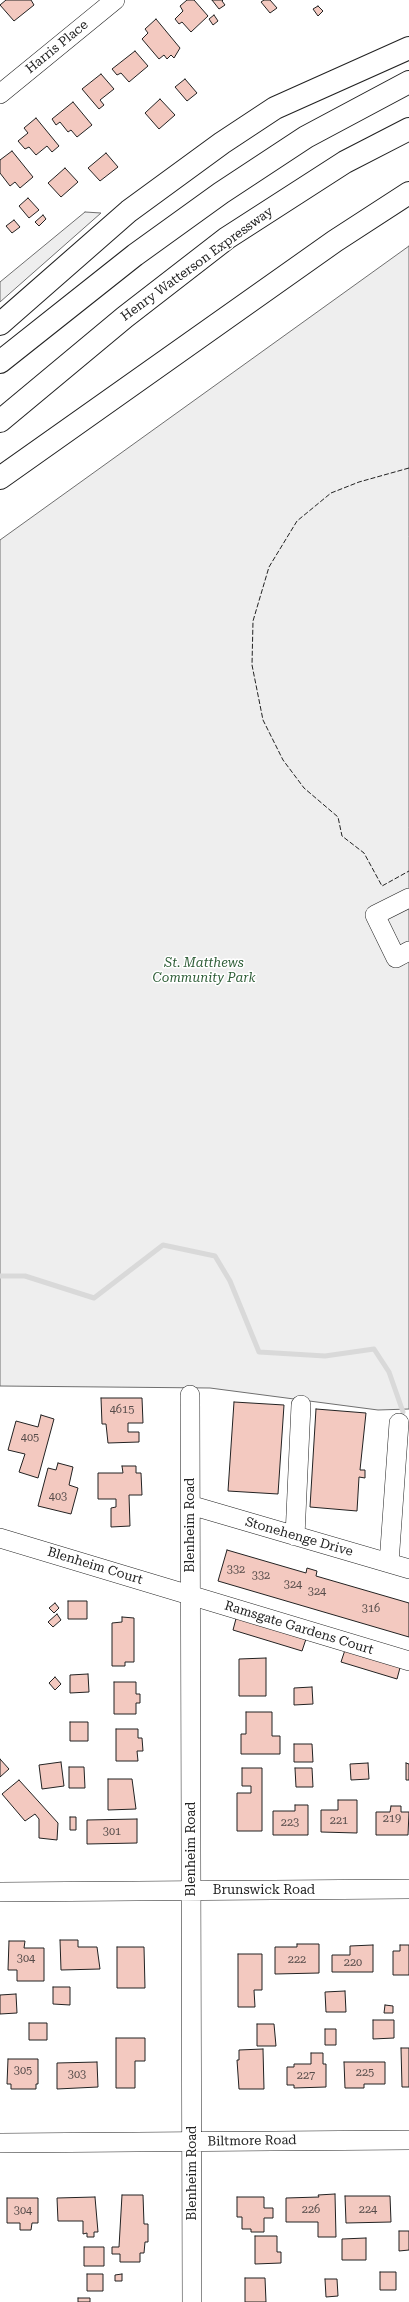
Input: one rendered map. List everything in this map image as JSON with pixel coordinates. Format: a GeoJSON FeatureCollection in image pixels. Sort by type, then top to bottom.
{"type":"FeatureCollection","features":[{"type":"Feature","properties":{"kind":"highway"},"geometry":{"type":"LineString","coordinates":[[0,324],[129,211],[222,143],[275,108],[409,48]]}},
{"type":"Feature","properties":{"kind":"highway"},"geometry":{"type":"LineString","coordinates":[[0,362],[173,225],[306,137],[409,82]]}},
{"type":"Feature","properties":{"kind":"highway","name":"Henry Watterson Expressway"},"geometry":{"type":"LineString","coordinates":[[0,421],[124,316],[227,238],[345,162],[409,129]]}},
{"type":"Feature","properties":{"kind":"highway"},"geometry":{"type":"LineString","coordinates":[[0,478],[335,241],[409,193]]}},
{"type":"Feature","properties":{"kind":"street","name":"Harris Place"},"geometry":{"type":"LineString","coordinates":[[0,94],[115,0]]}},
{"type":"Feature","properties":{"kind":"street"},"geometry":{"type":"LineString","coordinates":[[409,898],[375,915],[396,958],[409,951]]}},
{"type":"Feature","properties":{"kind":"street","name":"Blenheim Road"},"geometry":{"type":"LineString","coordinates":[[190,1395],[192,2302]]}},
{"type":"Feature","properties":{"kind":"street"},"geometry":{"type":"LineString","coordinates":[[295,1536],[301,1405]]}},
{"type":"Feature","properties":{"kind":"street"},"geometry":{"type":"LineString","coordinates":[[389,1563],[398,1423]]}},
{"type":"Feature","properties":{"kind":"street","name":"Stonehenge Drive"},"geometry":{"type":"LineString","coordinates":[[190,1505],[409,1569]]}},
{"type":"Feature","properties":{"kind":"street","name":"Blenheim Court"},"geometry":{"type":"LineString","coordinates":[[0,1538],[190,1595]]}},
{"type":"Feature","properties":{"kind":"street","name":"Ramsgate Gardens Court"},"geometry":{"type":"LineString","coordinates":[[190,1595],[409,1661]]}},
{"type":"Feature","properties":{"kind":"street","name":"Brunswick Road"},"geometry":{"type":"LineString","coordinates":[[3,1888],[191,1890],[409,1889]]}},
{"type":"Feature","properties":{"kind":"street","name":"Biltmore Road"},"geometry":{"type":"LineString","coordinates":[[0,2143],[409,2140]]}},
{"type":"Feature","properties":{"kind":"green space"},"geometry":{"type":"Polygon","coordinates":[[[85,212],[101,213],[0,302],[0,282],[85,212]]]}},
{"type":"Feature","properties":{"kind":"green space","name":"St. Matthews Community Park"},"geometry":{"type":"Polygon","coordinates":[[[409,246],[409,1409],[378,1410],[210,1388],[0,1386],[0,540],[409,246]]]}},
{"type":"Feature","properties":{"kind":"building"},"geometry":{"type":"Polygon","coordinates":[[[6,0],[31,0],[34,5],[14,21],[0,5],[6,0]]]}},
{"type":"Feature","properties":{"kind":"building"},"geometry":{"type":"Polygon","coordinates":[[[187,0],[194,0],[208,16],[191,32],[182,22],[179,24],[175,19],[183,11],[180,6],[187,0]]]}},
{"type":"Feature","properties":{"kind":"building"},"geometry":{"type":"Polygon","coordinates":[[[212,0],[223,0],[222,1],[225,5],[219,9],[212,0]]]}},
{"type":"Feature","properties":{"kind":"building"},"geometry":{"type":"Polygon","coordinates":[[[264,0],[270,0],[277,8],[270,13],[261,2],[264,0]]]}},
{"type":"Feature","properties":{"kind":"building"},"geometry":{"type":"Polygon","coordinates":[[[318,6],[323,11],[318,16],[313,9],[318,6]]]}},
{"type":"Feature","properties":{"kind":"building"},"geometry":{"type":"Polygon","coordinates":[[[214,15],[218,21],[213,25],[209,19],[214,15]]]}},
{"type":"Feature","properties":{"kind":"building"},"geometry":{"type":"Polygon","coordinates":[[[156,19],[180,48],[174,58],[171,55],[167,59],[164,55],[159,59],[142,39],[148,33],[145,29],[156,19]]]}},
{"type":"Feature","properties":{"kind":"building"},"geometry":{"type":"Polygon","coordinates":[[[135,51],[148,66],[129,82],[121,73],[117,75],[112,69],[135,51]]]}},
{"type":"Feature","properties":{"kind":"building"},"geometry":{"type":"Polygon","coordinates":[[[101,74],[114,89],[100,100],[104,105],[99,109],[82,89],[101,74]]]}},
{"type":"Feature","properties":{"kind":"building"},"geometry":{"type":"Polygon","coordinates":[[[185,79],[197,93],[187,101],[175,87],[185,79]]]}},
{"type":"Feature","properties":{"kind":"building"},"geometry":{"type":"Polygon","coordinates":[[[160,99],[175,115],[159,129],[145,113],[160,99]]]}},
{"type":"Feature","properties":{"kind":"building"},"geometry":{"type":"Polygon","coordinates":[[[73,102],[92,125],[77,137],[71,130],[68,132],[60,122],[56,125],[52,119],[73,102]]]}},
{"type":"Feature","properties":{"kind":"building"},"geometry":{"type":"Polygon","coordinates":[[[36,118],[59,146],[52,152],[47,146],[36,155],[29,147],[25,149],[18,141],[28,133],[24,128],[36,118]]]}},
{"type":"Feature","properties":{"kind":"building"},"geometry":{"type":"Polygon","coordinates":[[[12,151],[33,177],[20,188],[15,182],[10,186],[0,173],[0,160],[12,151]]]}},
{"type":"Feature","properties":{"kind":"building"},"geometry":{"type":"Polygon","coordinates":[[[106,153],[118,167],[100,181],[88,168],[106,153]]]}},
{"type":"Feature","properties":{"kind":"building"},"geometry":{"type":"Polygon","coordinates":[[[65,168],[78,182],[61,197],[48,183],[65,168]]]}},
{"type":"Feature","properties":{"kind":"building"},"geometry":{"type":"Polygon","coordinates":[[[28,198],[39,210],[29,218],[19,206],[28,198]]]}},
{"type":"Feature","properties":{"kind":"building"},"geometry":{"type":"Polygon","coordinates":[[[43,215],[46,219],[39,226],[35,222],[43,215]]]}},
{"type":"Feature","properties":{"kind":"building"},"geometry":{"type":"Polygon","coordinates":[[[14,220],[20,227],[12,233],[6,226],[14,220]]]}},
{"type":"Feature","properties":{"kind":"building"},"geometry":{"type":"Polygon","coordinates":[[[101,1398],[142,1398],[143,1423],[128,1423],[128,1432],[139,1432],[139,1442],[108,1443],[106,1424],[102,1424],[101,1398]]]}},
{"type":"Feature","properties":{"kind":"building"},"geometry":{"type":"Polygon","coordinates":[[[234,1402],[284,1405],[278,1494],[228,1491],[234,1402]]]}},
{"type":"Feature","properties":{"kind":"building"},"geometry":{"type":"Polygon","coordinates":[[[316,1409],[366,1413],[360,1470],[365,1470],[365,1478],[359,1477],[357,1511],[310,1507],[316,1409]]]}},
{"type":"Feature","properties":{"kind":"building"},"geometry":{"type":"Polygon","coordinates":[[[41,1415],[54,1419],[38,1478],[19,1472],[25,1454],[8,1450],[16,1421],[38,1427],[41,1415]]]}},
{"type":"Feature","properties":{"kind":"building"},"geometry":{"type":"Polygon","coordinates":[[[58,1463],[73,1467],[69,1485],[78,1488],[71,1514],[38,1506],[48,1468],[56,1470],[58,1463]]]}},
{"type":"Feature","properties":{"kind":"building"},"geometry":{"type":"Polygon","coordinates":[[[122,1466],[136,1466],[136,1473],[141,1473],[142,1495],[129,1495],[130,1526],[111,1527],[111,1508],[116,1507],[116,1499],[98,1499],[98,1473],[123,1473],[122,1466]]]}},
{"type":"Feature","properties":{"kind":"building"},"geometry":{"type":"Polygon","coordinates":[[[227,1550],[306,1573],[307,1568],[317,1571],[316,1576],[409,1603],[409,1637],[218,1581],[227,1550]]]}},
{"type":"Feature","properties":{"kind":"building"},"geometry":{"type":"Polygon","coordinates":[[[68,1601],[87,1601],[87,1619],[68,1619],[68,1601]]]}},
{"type":"Feature","properties":{"kind":"building"},"geometry":{"type":"Polygon","coordinates":[[[55,1603],[59,1608],[54,1613],[49,1608],[55,1603]]]}},
{"type":"Feature","properties":{"kind":"building"},"geometry":{"type":"Polygon","coordinates":[[[57,1614],[61,1620],[53,1627],[48,1622],[57,1614]]]}},
{"type":"Feature","properties":{"kind":"building"},"geometry":{"type":"Polygon","coordinates":[[[237,1615],[307,1636],[302,1651],[233,1630],[237,1615]]]}},
{"type":"Feature","properties":{"kind":"building"},"geometry":{"type":"Polygon","coordinates":[[[122,1617],[134,1618],[134,1662],[125,1662],[125,1666],[112,1666],[112,1623],[122,1622],[122,1617]]]}},
{"type":"Feature","properties":{"kind":"building"},"geometry":{"type":"Polygon","coordinates":[[[346,1647],[401,1664],[397,1679],[341,1662],[346,1647]]]}},
{"type":"Feature","properties":{"kind":"building"},"geometry":{"type":"Polygon","coordinates":[[[266,1658],[266,1696],[239,1696],[239,1659],[266,1658]]]}},
{"type":"Feature","properties":{"kind":"building"},"geometry":{"type":"Polygon","coordinates":[[[88,1674],[89,1692],[70,1693],[70,1675],[88,1674]]]}},
{"type":"Feature","properties":{"kind":"building"},"geometry":{"type":"Polygon","coordinates":[[[55,1677],[61,1684],[55,1690],[49,1683],[55,1677]]]}},
{"type":"Feature","properties":{"kind":"building"},"geometry":{"type":"Polygon","coordinates":[[[114,1682],[136,1682],[136,1694],[140,1694],[140,1703],[136,1703],[136,1714],[114,1714],[114,1682]]]}},
{"type":"Feature","properties":{"kind":"building"},"geometry":{"type":"Polygon","coordinates":[[[312,1687],[313,1704],[294,1705],[294,1688],[312,1687]]]}},
{"type":"Feature","properties":{"kind":"building"},"geometry":{"type":"Polygon","coordinates":[[[246,1712],[272,1712],[272,1736],[280,1736],[280,1754],[241,1754],[241,1734],[246,1734],[246,1712]]]}},
{"type":"Feature","properties":{"kind":"building"},"geometry":{"type":"Polygon","coordinates":[[[70,1722],[88,1722],[88,1741],[70,1741],[70,1722]]]}},
{"type":"Feature","properties":{"kind":"building"},"geometry":{"type":"Polygon","coordinates":[[[116,1729],[138,1729],[138,1738],[142,1738],[143,1751],[137,1751],[138,1761],[116,1761],[116,1729]]]}},
{"type":"Feature","properties":{"kind":"building"},"geometry":{"type":"Polygon","coordinates":[[[294,1744],[312,1744],[313,1762],[294,1762],[294,1744]]]}},
{"type":"Feature","properties":{"kind":"building"},"geometry":{"type":"Polygon","coordinates":[[[0,1759],[9,1769],[0,1777],[0,1759]]]}},
{"type":"Feature","properties":{"kind":"building"},"geometry":{"type":"Polygon","coordinates":[[[61,1762],[64,1786],[42,1789],[39,1765],[61,1762]]]}},
{"type":"Feature","properties":{"kind":"building"},"geometry":{"type":"Polygon","coordinates":[[[368,1763],[369,1779],[351,1780],[350,1764],[368,1763]]]}},
{"type":"Feature","properties":{"kind":"building"},"geometry":{"type":"Polygon","coordinates":[[[406,1763],[409,1764],[409,1780],[406,1780],[406,1763]]]}},
{"type":"Feature","properties":{"kind":"building"},"geometry":{"type":"Polygon","coordinates":[[[69,1767],[84,1767],[85,1788],[69,1788],[69,1767]]]}},
{"type":"Feature","properties":{"kind":"building"},"geometry":{"type":"Polygon","coordinates":[[[242,1768],[262,1768],[262,1831],[237,1831],[237,1793],[251,1793],[251,1786],[242,1786],[242,1768]]]}},
{"type":"Feature","properties":{"kind":"building"},"geometry":{"type":"Polygon","coordinates":[[[295,1768],[312,1768],[313,1787],[296,1787],[295,1768]]]}},
{"type":"Feature","properties":{"kind":"building"},"geometry":{"type":"Polygon","coordinates":[[[108,1779],[132,1779],[136,1809],[108,1810],[108,1779]]]}},
{"type":"Feature","properties":{"kind":"building"},"geometry":{"type":"Polygon","coordinates":[[[19,1780],[58,1823],[57,1840],[39,1838],[39,1819],[35,1814],[25,1821],[2,1794],[19,1780]]]}},
{"type":"Feature","properties":{"kind":"building"},"geometry":{"type":"Polygon","coordinates":[[[338,1800],[357,1800],[357,1833],[321,1832],[321,1810],[338,1810],[338,1800]]]}},
{"type":"Feature","properties":{"kind":"building"},"geometry":{"type":"Polygon","coordinates":[[[295,1805],[308,1805],[308,1835],[273,1835],[273,1811],[295,1811],[295,1805]]]}},
{"type":"Feature","properties":{"kind":"building"},"geometry":{"type":"Polygon","coordinates":[[[391,1806],[401,1806],[401,1812],[409,1812],[408,1835],[376,1835],[376,1812],[390,1812],[391,1806]]]}},
{"type":"Feature","properties":{"kind":"building"},"geometry":{"type":"Polygon","coordinates":[[[70,1817],[76,1817],[76,1830],[70,1830],[70,1817]]]}},
{"type":"Feature","properties":{"kind":"building"},"geometry":{"type":"Polygon","coordinates":[[[137,1819],[137,1843],[87,1844],[87,1820],[137,1819]]]}},
{"type":"Feature","properties":{"kind":"building"},"geometry":{"type":"Polygon","coordinates":[[[60,1940],[78,1940],[78,1947],[97,1947],[100,1969],[61,1970],[60,1940]]]}},
{"type":"Feature","properties":{"kind":"building"},"geometry":{"type":"Polygon","coordinates":[[[9,1941],[25,1941],[24,1948],[44,1948],[44,1981],[17,1981],[17,1970],[8,1970],[9,1941]]]}},
{"type":"Feature","properties":{"kind":"building"},"geometry":{"type":"Polygon","coordinates":[[[297,1944],[319,1944],[319,1973],[275,1974],[275,1947],[297,1947],[297,1944]]]}},
{"type":"Feature","properties":{"kind":"building"},"geometry":{"type":"Polygon","coordinates":[[[373,1945],[373,1972],[332,1972],[332,1955],[350,1955],[350,1946],[373,1945]]]}},
{"type":"Feature","properties":{"kind":"building"},"geometry":{"type":"Polygon","coordinates":[[[400,1945],[409,1945],[409,1975],[393,1975],[393,1951],[400,1951],[400,1945]]]}},
{"type":"Feature","properties":{"kind":"building"},"geometry":{"type":"Polygon","coordinates":[[[117,1947],[144,1947],[145,1988],[117,1988],[117,1947]]]}},
{"type":"Feature","properties":{"kind":"building"},"geometry":{"type":"Polygon","coordinates":[[[238,1954],[262,1954],[262,1990],[254,1990],[255,2007],[238,2007],[238,1954]]]}},
{"type":"Feature","properties":{"kind":"building"},"geometry":{"type":"Polygon","coordinates":[[[53,1987],[70,1987],[70,2005],[53,2004],[53,1987]]]}},
{"type":"Feature","properties":{"kind":"building"},"geometry":{"type":"Polygon","coordinates":[[[345,1991],[346,2012],[326,2012],[325,1992],[345,1991]]]}},
{"type":"Feature","properties":{"kind":"building"},"geometry":{"type":"Polygon","coordinates":[[[16,1994],[17,2013],[0,2014],[0,1995],[16,1994]]]}},
{"type":"Feature","properties":{"kind":"building"},"geometry":{"type":"Polygon","coordinates":[[[385,2005],[393,2006],[393,2013],[384,2013],[385,2005]]]}},
{"type":"Feature","properties":{"kind":"building"},"geometry":{"type":"Polygon","coordinates":[[[373,2020],[394,2020],[394,2038],[373,2039],[373,2020]]]}},
{"type":"Feature","properties":{"kind":"building"},"geometry":{"type":"Polygon","coordinates":[[[29,2023],[47,2023],[47,2040],[29,2040],[29,2023]]]}},
{"type":"Feature","properties":{"kind":"building"},"geometry":{"type":"Polygon","coordinates":[[[257,2024],[274,2024],[276,2046],[257,2046],[257,2024]]]}},
{"type":"Feature","properties":{"kind":"building"},"geometry":{"type":"Polygon","coordinates":[[[325,2029],[336,2029],[336,2045],[325,2045],[325,2029]]]}},
{"type":"Feature","properties":{"kind":"building"},"geometry":{"type":"Polygon","coordinates":[[[116,2038],[145,2038],[145,2061],[135,2061],[135,2088],[116,2088],[116,2038]]]}},
{"type":"Feature","properties":{"kind":"building"},"geometry":{"type":"Polygon","coordinates":[[[401,2048],[409,2048],[409,2087],[402,2087],[401,2048]]]}},
{"type":"Feature","properties":{"kind":"building"},"geometry":{"type":"Polygon","coordinates":[[[263,2049],[264,2089],[239,2089],[237,2060],[239,2060],[239,2050],[263,2049]]]}},
{"type":"Feature","properties":{"kind":"building"},"geometry":{"type":"Polygon","coordinates":[[[311,2053],[323,2053],[323,2064],[326,2064],[326,2087],[294,2088],[294,2085],[287,2085],[287,2067],[294,2067],[294,2064],[311,2064],[311,2053]]]}},
{"type":"Feature","properties":{"kind":"building"},"geometry":{"type":"Polygon","coordinates":[[[8,2059],[38,2059],[38,2084],[36,2084],[36,2089],[11,2089],[11,2084],[7,2084],[8,2059]]]}},
{"type":"Feature","properties":{"kind":"building"},"geometry":{"type":"Polygon","coordinates":[[[97,2062],[98,2087],[57,2089],[57,2063],[97,2062]]]}},
{"type":"Feature","properties":{"kind":"building"},"geometry":{"type":"Polygon","coordinates":[[[344,2062],[385,2062],[385,2084],[364,2084],[364,2088],[345,2088],[344,2062]]]}},
{"type":"Feature","properties":{"kind":"building"},"geometry":{"type":"Polygon","coordinates":[[[335,2194],[336,2237],[318,2237],[318,2222],[286,2222],[286,2198],[319,2197],[318,2195],[335,2194]]]}},
{"type":"Feature","properties":{"kind":"building"},"geometry":{"type":"Polygon","coordinates":[[[122,2195],[143,2195],[144,2224],[148,2224],[148,2242],[145,2242],[144,2253],[140,2253],[140,2262],[120,2262],[120,2254],[112,2254],[112,2247],[119,2247],[122,2195]]]}},
{"type":"Feature","properties":{"kind":"building"},"geometry":{"type":"Polygon","coordinates":[[[345,2196],[390,2196],[391,2222],[346,2223],[345,2196]]]}},
{"type":"Feature","properties":{"kind":"building"},"geometry":{"type":"Polygon","coordinates":[[[95,2197],[98,2232],[94,2232],[94,2237],[87,2237],[87,2233],[83,2234],[83,2221],[58,2221],[57,2198],[95,2197]]]}},
{"type":"Feature","properties":{"kind":"building"},"geometry":{"type":"Polygon","coordinates":[[[237,2197],[264,2197],[264,2208],[273,2208],[273,2218],[264,2218],[264,2232],[251,2232],[251,2229],[242,2229],[242,2217],[237,2217],[237,2197]]]}},
{"type":"Feature","properties":{"kind":"building"},"geometry":{"type":"Polygon","coordinates":[[[7,2198],[38,2198],[38,2223],[32,2223],[31,2230],[20,2230],[20,2223],[7,2223],[7,2198]]]}},
{"type":"Feature","properties":{"kind":"building"},"geometry":{"type":"Polygon","coordinates":[[[399,2231],[409,2231],[409,2250],[399,2251],[399,2231]]]}},
{"type":"Feature","properties":{"kind":"building"},"geometry":{"type":"Polygon","coordinates":[[[255,2236],[277,2236],[277,2252],[281,2252],[281,2263],[255,2264],[255,2236]]]}},
{"type":"Feature","properties":{"kind":"building"},"geometry":{"type":"Polygon","coordinates":[[[366,2238],[366,2260],[342,2260],[342,2239],[366,2238]]]}},
{"type":"Feature","properties":{"kind":"building"},"geometry":{"type":"Polygon","coordinates":[[[84,2247],[104,2247],[104,2266],[84,2266],[84,2247]]]}},
{"type":"Feature","properties":{"kind":"building"},"geometry":{"type":"Polygon","coordinates":[[[380,2272],[396,2272],[396,2290],[380,2290],[380,2272]]]}},
{"type":"Feature","properties":{"kind":"building"},"geometry":{"type":"Polygon","coordinates":[[[87,2274],[103,2274],[103,2291],[87,2291],[87,2274]]]}},
{"type":"Feature","properties":{"kind":"building"},"geometry":{"type":"Polygon","coordinates":[[[122,2274],[122,2281],[115,2281],[115,2275],[122,2274]]]}},
{"type":"Feature","properties":{"kind":"building"},"geometry":{"type":"Polygon","coordinates":[[[245,2278],[265,2278],[266,2302],[245,2302],[245,2278]]]}},
{"type":"Feature","properties":{"kind":"building"},"geometry":{"type":"Polygon","coordinates":[[[325,2279],[337,2279],[338,2296],[326,2297],[325,2279]]]}},
{"type":"Feature","properties":{"kind":"building"},"geometry":{"type":"Polygon","coordinates":[[[78,2298],[90,2298],[90,2302],[78,2302],[78,2298]]]}},
{"type":"Feature","properties":{"kind":"waterway"},"geometry":{"type":"LineString","coordinates":[[0,1276],[25,1276],[94,1298],[163,1245],[215,1256],[230,1281],[259,1352],[325,1356],[374,1349],[389,1372],[403,1412]]}},
{"type":"Feature","properties":{"kind":"fence"},"geometry":{"type":"LineString","coordinates":[[409,468],[359,482],[331,493],[297,521],[269,567],[253,621],[252,665],[263,720],[283,760],[304,788],[338,817],[342,836],[364,853],[382,886],[409,871]]}}]}
